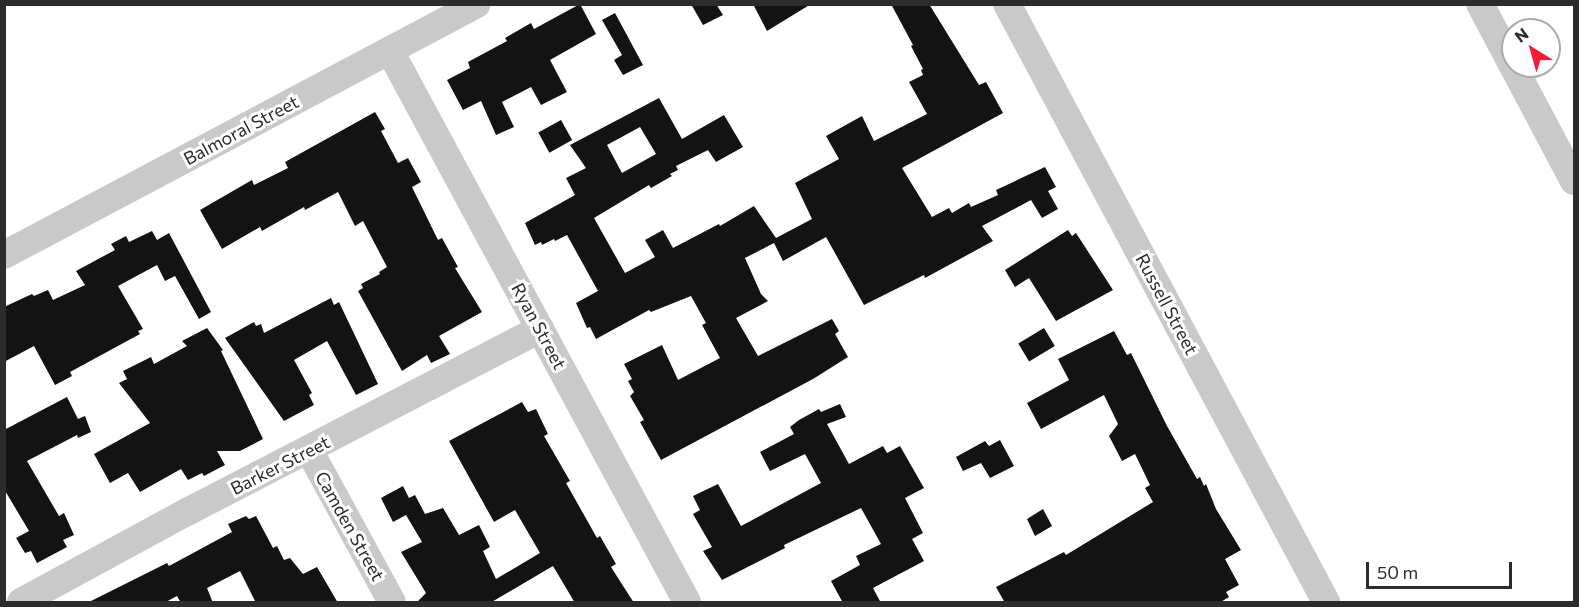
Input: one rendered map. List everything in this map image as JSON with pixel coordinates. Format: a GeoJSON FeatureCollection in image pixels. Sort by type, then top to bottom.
{"type":"FeatureCollection","features":[{"type":"Feature","properties":{"kind":"street","name":"Balmoral Street"},"geometry":{"type":"LineString","coordinates":[[4,255],[477,4]]}},
{"type":"Feature","properties":{"kind":"street","name":"Russell Street"},"geometry":{"type":"LineString","coordinates":[[1007,4],[1326,603]]}},
{"type":"Feature","properties":{"kind":"street"},"geometry":{"type":"LineString","coordinates":[[1480,4],[1501,43]]}},
{"type":"Feature","properties":{"kind":"street","name":"Ryan Street"},"geometry":{"type":"LineString","coordinates":[[390,51],[687,603]]}},
{"type":"Feature","properties":{"kind":"street"},"geometry":{"type":"LineString","coordinates":[[1519,78],[1575,182]]}},
{"type":"Feature","properties":{"kind":"street","name":"Barker Street"},"geometry":{"type":"LineString","coordinates":[[21,603],[540,329]]}},
{"type":"Feature","properties":{"kind":"street","name":"Camden Street"},"geometry":{"type":"LineString","coordinates":[[309,450],[392,603]]}},
{"type":"Feature","properties":{"kind":"building"},"geometry":{"type":"Polygon","coordinates":[[[580,4],[596,34],[550,60],[567,92],[541,105],[531,87],[502,102],[514,127],[496,135],[481,101],[463,110],[447,80],[470,68],[468,62],[507,41],[505,38],[531,23],[534,29],[580,4]]]}},
{"type":"Feature","properties":{"kind":"building"},"geometry":{"type":"Polygon","coordinates":[[[691,4],[716,4],[723,15],[703,25],[691,4]]]}},
{"type":"Feature","properties":{"kind":"building"},"geometry":{"type":"Polygon","coordinates":[[[753,4],[811,4],[767,31],[753,4]]]}},
{"type":"Feature","properties":{"kind":"building"},"geometry":{"type":"Polygon","coordinates":[[[891,4],[929,4],[979,85],[986,82],[1003,113],[902,168],[932,217],[949,208],[952,213],[969,203],[971,207],[998,195],[996,190],[1045,167],[1056,187],[1048,191],[1058,209],[1042,218],[1031,200],[982,226],[993,241],[925,278],[924,275],[864,305],[826,237],[783,261],[774,243],[745,258],[761,294],[768,301],[736,318],[758,356],[832,319],[839,331],[835,334],[848,357],[813,379],[661,460],[640,422],[644,420],[630,396],[634,392],[628,381],[632,379],[624,364],[662,345],[678,380],[720,358],[702,325],[706,323],[691,296],[651,312],[649,310],[596,339],[590,327],[587,328],[576,303],[598,291],[567,235],[555,241],[554,239],[542,245],[541,242],[535,245],[525,223],[575,195],[566,178],[586,168],[570,145],[659,98],[682,139],[724,115],[743,147],[716,162],[708,150],[676,166],[678,170],[670,174],[672,176],[651,188],[649,185],[594,218],[625,273],[655,257],[645,240],[663,230],[673,248],[719,224],[720,226],[754,206],[776,238],[812,219],[795,183],[839,159],[826,136],[862,116],[874,141],[927,114],[909,82],[923,75],[921,70],[923,69],[911,46],[913,45],[891,4]],[[640,127],[607,145],[622,173],[656,154],[640,127]]]}},
{"type":"Feature","properties":{"kind":"building"},"geometry":{"type":"Polygon","coordinates":[[[615,13],[643,65],[623,75],[614,60],[622,55],[602,20],[615,13]]]}},
{"type":"Feature","properties":{"kind":"building"},"geometry":{"type":"Polygon","coordinates":[[[375,112],[385,129],[381,131],[398,163],[408,158],[421,182],[412,187],[438,240],[442,238],[458,267],[455,268],[482,312],[439,336],[450,354],[431,363],[427,355],[402,371],[358,291],[363,288],[361,284],[380,274],[379,272],[387,267],[363,221],[355,226],[338,192],[305,210],[304,207],[262,231],[260,227],[222,249],[200,210],[252,180],[254,185],[288,168],[285,162],[375,112]]]}},
{"type":"Feature","properties":{"kind":"building"},"geometry":{"type":"Polygon","coordinates":[[[561,120],[572,140],[549,153],[538,133],[561,120]]]}},
{"type":"Feature","properties":{"kind":"building"},"geometry":{"type":"Polygon","coordinates":[[[1068,230],[1072,236],[1076,233],[1113,290],[1056,321],[1029,278],[1015,287],[1005,270],[1068,230]]]}},
{"type":"Feature","properties":{"kind":"building"},"geometry":{"type":"Polygon","coordinates":[[[152,231],[157,240],[169,233],[211,312],[199,319],[175,276],[165,281],[157,265],[118,286],[143,329],[138,331],[140,334],[70,372],[72,376],[55,385],[34,346],[4,362],[4,307],[32,294],[34,296],[48,290],[53,300],[85,285],[76,271],[115,250],[111,244],[126,236],[129,242],[152,231]]]}},
{"type":"Feature","properties":{"kind":"building"},"geometry":{"type":"Polygon","coordinates":[[[331,298],[334,305],[339,302],[378,384],[356,395],[327,341],[294,360],[312,393],[309,395],[314,405],[284,421],[225,338],[254,322],[256,326],[261,324],[264,333],[331,298]]]}},
{"type":"Feature","properties":{"kind":"building"},"geometry":{"type":"Polygon","coordinates":[[[207,328],[223,350],[221,351],[263,439],[240,451],[217,451],[225,465],[204,476],[202,473],[188,480],[181,469],[140,492],[128,473],[110,483],[94,454],[150,423],[119,383],[127,379],[123,371],[151,357],[154,364],[187,346],[182,341],[207,328]]]}},
{"type":"Feature","properties":{"kind":"building"},"geometry":{"type":"Polygon","coordinates":[[[1044,328],[1055,346],[1029,361],[1018,343],[1044,328]]]}},
{"type":"Feature","properties":{"kind":"building"},"geometry":{"type":"Polygon","coordinates":[[[1114,331],[1127,355],[1131,353],[1167,426],[1197,479],[1200,477],[1204,486],[1206,484],[1216,509],[1241,550],[1225,559],[1239,585],[1226,592],[1229,597],[1219,603],[1005,603],[996,587],[1064,552],[1066,555],[1153,502],[1145,488],[1150,485],[1135,454],[1122,461],[1109,436],[1118,424],[1104,395],[1041,429],[1027,403],[1069,380],[1058,359],[1114,331]]]}},
{"type":"Feature","properties":{"kind":"building"},"geometry":{"type":"Polygon","coordinates":[[[67,397],[78,419],[85,416],[91,432],[78,438],[77,435],[27,461],[59,516],[64,513],[74,535],[63,540],[67,547],[37,563],[31,551],[25,553],[16,538],[29,531],[4,489],[4,430],[67,397]]]}},
{"type":"Feature","properties":{"kind":"building"},"geometry":{"type":"Polygon","coordinates":[[[522,402],[528,412],[536,409],[548,434],[544,436],[570,481],[566,483],[597,538],[600,536],[616,564],[611,567],[634,603],[575,603],[553,566],[490,603],[416,603],[426,593],[401,552],[422,542],[406,515],[393,522],[381,498],[403,486],[409,498],[415,495],[425,514],[443,508],[459,535],[479,525],[490,547],[483,551],[496,579],[540,553],[515,510],[494,522],[449,441],[522,402]]]}},
{"type":"Feature","properties":{"kind":"building"},"geometry":{"type":"Polygon","coordinates":[[[840,404],[846,417],[827,424],[849,464],[883,446],[887,453],[900,446],[924,488],[905,498],[923,533],[912,539],[924,561],[873,588],[881,603],[843,603],[831,581],[860,565],[856,556],[881,544],[861,508],[784,545],[785,548],[722,580],[703,551],[712,547],[693,514],[700,510],[693,496],[718,484],[741,526],[821,483],[805,454],[770,471],[760,452],[794,434],[790,427],[799,420],[819,409],[821,412],[840,404]]]}},
{"type":"Feature","properties":{"kind":"building"},"geometry":{"type":"Polygon","coordinates":[[[1000,440],[1014,466],[990,478],[981,463],[963,471],[956,457],[985,441],[989,446],[1000,440]]]}},
{"type":"Feature","properties":{"kind":"building"},"geometry":{"type":"Polygon","coordinates":[[[1043,509],[1052,526],[1035,536],[1027,519],[1043,509]]]}},
{"type":"Feature","properties":{"kind":"building"},"geometry":{"type":"Polygon","coordinates":[[[246,516],[249,519],[256,516],[273,548],[277,546],[284,560],[290,558],[303,574],[317,567],[338,603],[256,603],[240,571],[207,588],[213,603],[181,603],[177,596],[164,603],[87,603],[167,563],[169,566],[232,532],[228,524],[246,516]]]}}]}
